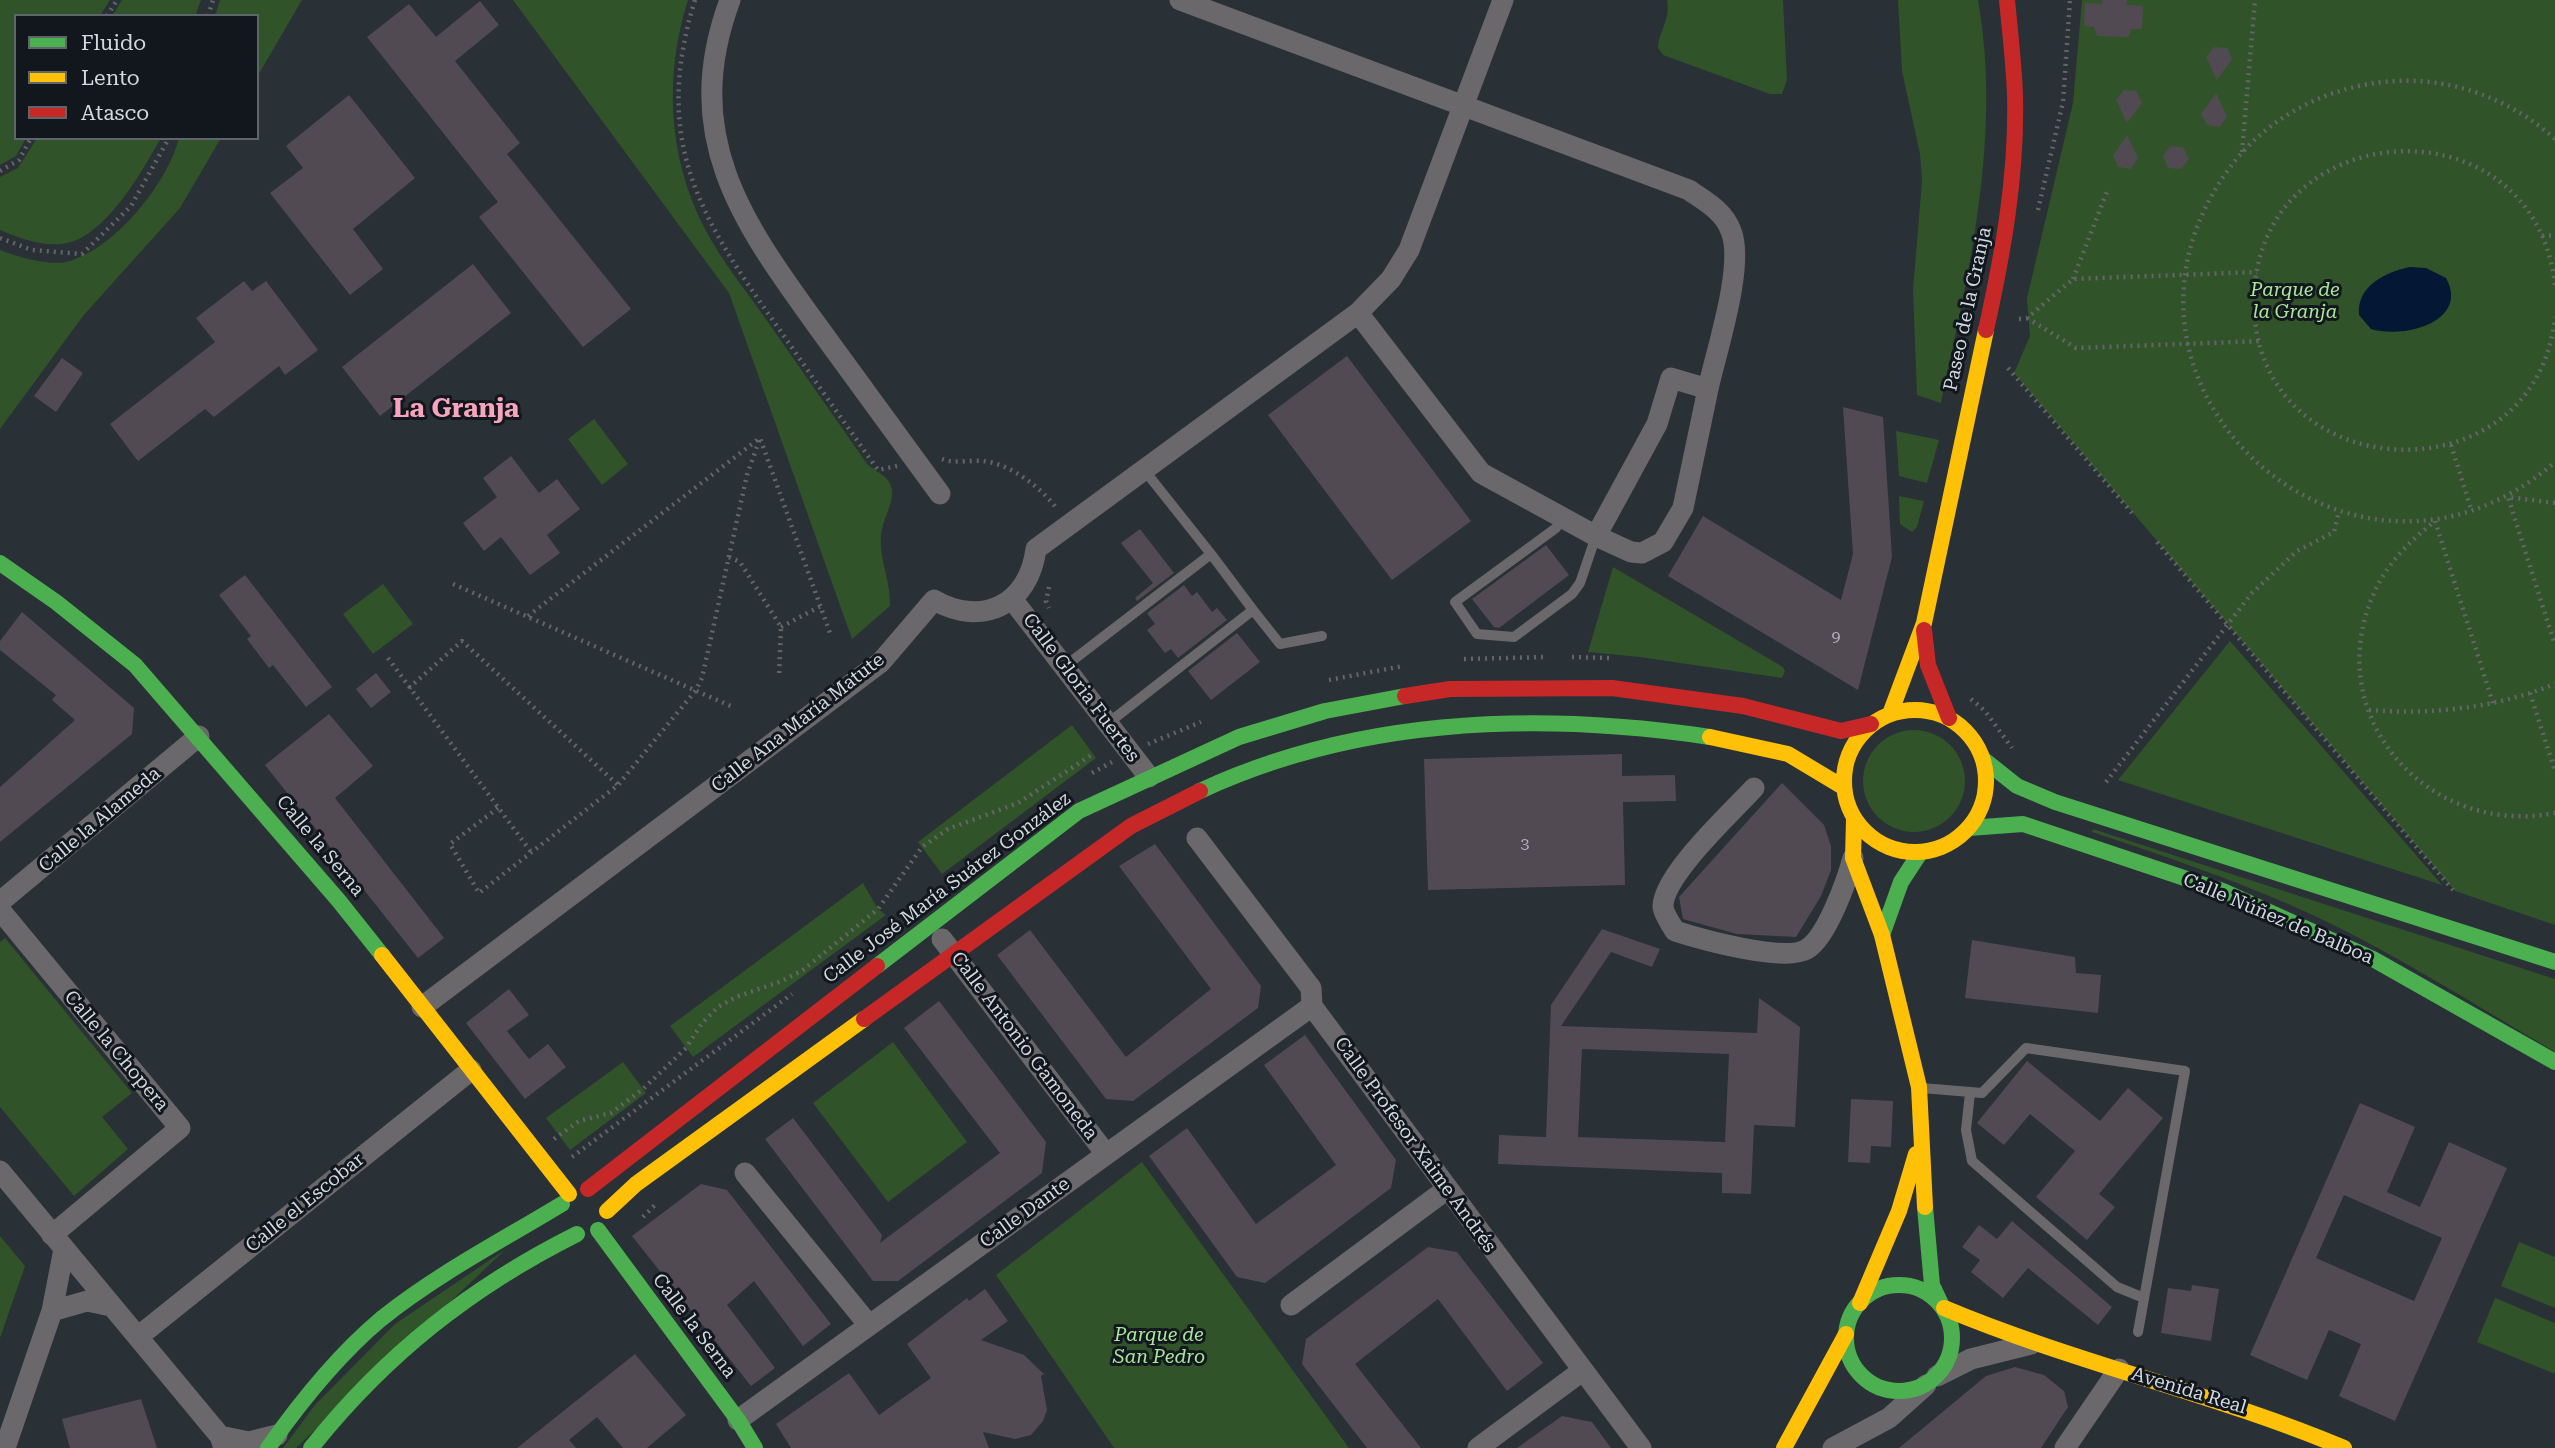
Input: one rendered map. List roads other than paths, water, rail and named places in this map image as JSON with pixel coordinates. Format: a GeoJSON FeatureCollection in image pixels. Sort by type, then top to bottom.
{"type":"FeatureCollection","features":[{"type":"Feature","properties":{"kind":"main road","name":"Paseo de la Granja"},"geometry":{"type":"LineString","coordinates":[[1890,714],[1924,623],[2006,239],[2014,171],[2015,96],[2007,0]]}},
{"type":"Feature","properties":{"kind":"main road","name":"Calle la Serna"},"geometry":{"type":"LineString","coordinates":[[0,563],[135,665],[199,736],[339,901],[471,1070],[566,1199],[565,1225],[577,1234]]}},
{"type":"Feature","properties":{"kind":"main road","name":"Paseo de la Granja"},"geometry":{"type":"LineString","coordinates":[[1924,623],[1923,645],[1928,665],[1949,718]]}},
{"type":"Feature","properties":{"kind":"main road","name":"Calle José María Suárez González"},"geometry":{"type":"LineString","coordinates":[[588,1189],[1079,811],[1239,737],[1369,701],[1450,689],[1612,688],[1743,706],[1841,731],[1871,724]]}},
{"type":"Feature","properties":{"kind":"main road"},"geometry":{"type":"LineString","coordinates":[[1846,1334],[1847,1351],[1853,1366],[1878,1388],[1894,1392],[1932,1380],[1947,1363],[1952,1348],[1952,1333],[1933,1285],[1928,1257],[1919,1087],[1877,926],[1853,858],[1854,820],[1843,787],[1845,763],[1855,741],[1871,724],[1890,714],[1910,710],[1930,711],[1949,718],[1969,736],[1983,759],[1986,783],[1982,807],[1969,828],[1955,841],[1920,853],[1900,852],[1882,846],[1866,835],[1854,820]]}},
{"type":"Feature","properties":{"kind":"main road"},"geometry":{"type":"LineString","coordinates":[[607,1211],[636,1184],[945,942],[1131,826],[1174,803],[1263,765],[1348,742],[1436,727],[1518,722],[1600,723],[1665,730],[1765,747],[1802,760],[1843,787]]}},
{"type":"Feature","properties":{"kind":"main road","name":"Calle Núñez de Balboa"},"geometry":{"type":"LineString","coordinates":[[1983,759],[2017,786],[2054,802],[2555,962]]}},
{"type":"Feature","properties":{"kind":"main road","name":"Calle Núñez de Balboa"},"geometry":{"type":"LineString","coordinates":[[1969,828],[2023,824],[2223,891],[2373,959],[2450,1000],[2555,1062]]}},
{"type":"Feature","properties":{"kind":"main road"},"geometry":{"type":"LineString","coordinates":[[1877,926],[1907,869],[1920,853]]}},
{"type":"Feature","properties":{"kind":"main road"},"geometry":{"type":"LineString","coordinates":[[1009,889],[1021,856]]}},
{"type":"Feature","properties":{"kind":"main road"},"geometry":{"type":"LineString","coordinates":[[845,992],[880,985]]}},
{"type":"Feature","properties":{"kind":"main road"},"geometry":{"type":"LineString","coordinates":[[1784,1448],[1846,1334],[1850,1317],[1860,1303],[1899,1211],[1915,1159],[1922,1121]]}},
{"type":"Feature","properties":{"kind":"main road"},"geometry":{"type":"LineString","coordinates":[[273,1442],[310,1389],[355,1343],[398,1307],[464,1261],[566,1199],[588,1189],[603,1199],[607,1211],[606,1219],[598,1230],[577,1234],[482,1288],[415,1334],[346,1403],[311,1448]]}},
{"type":"Feature","properties":{"kind":"main road","name":"Calle la Serna"},"geometry":{"type":"LineString","coordinates":[[598,1230],[738,1420],[755,1448]]}},
{"type":"Feature","properties":{"kind":"main road"},"geometry":{"type":"LineString","coordinates":[[1860,1303],[1885,1287],[1901,1285],[1916,1287],[1942,1306]]}},
{"type":"Feature","properties":{"kind":"main road","name":"Avenida Real"},"geometry":{"type":"LineString","coordinates":[[1942,1306],[2031,1344],[2276,1419],[2343,1448]]}},
{"type":"Feature","properties":{"kind":"street"},"geometry":{"type":"LineString","coordinates":[[730,0],[722,21],[712,74],[712,113],[725,177],[757,243],[940,494]]}},
{"type":"Feature","properties":{"kind":"street"},"geometry":{"type":"LineString","coordinates":[[1180,0],[1689,190],[1716,208],[1731,231],[1734,278],[1683,508],[1672,531],[1663,542],[1642,553],[1618,548],[1481,473],[1357,313]]}},
{"type":"Feature","properties":{"kind":"street"},"geometry":{"type":"LineString","coordinates":[[1012,599],[1026,583],[1034,565],[1036,549],[1357,313],[1391,279],[1409,250],[1503,0]]}},
{"type":"Feature","properties":{"kind":"street"},"geometry":{"type":"LineString","coordinates":[[1596,537],[1657,424],[1671,378],[1708,389]]}},
{"type":"Feature","properties":{"kind":"street","name":"Calle Gloria Fuertes"},"geometry":{"type":"LineString","coordinates":[[1012,599],[1064,667],[1115,717],[1149,777]]}},
{"type":"Feature","properties":{"kind":"street","name":"Calle Ana María Matute"},"geometry":{"type":"LineString","coordinates":[[422,1007],[881,662],[934,600],[962,612],[979,613],[1012,599]]}},
{"type":"Feature","properties":{"kind":"street","name":"Calle la Alameda"},"geometry":{"type":"LineString","coordinates":[[0,902],[199,736]]}},
{"type":"Feature","properties":{"kind":"street"},"geometry":{"type":"LineString","coordinates":[[1754,788],[1683,866],[1665,892],[1663,909],[1675,931],[1723,946],[1794,954],[1807,950],[1817,940],[1846,885],[1853,858]]}},
{"type":"Feature","properties":{"kind":"street","name":"Calle Profesor Xaime Andrés"},"geometry":{"type":"LineString","coordinates":[[1197,838],[1311,988],[1312,1006],[1641,1448]]}},
{"type":"Feature","properties":{"kind":"street"},"geometry":{"type":"LineString","coordinates":[[1827,920],[1843,908],[1859,908],[1877,926]]}},
{"type":"Feature","properties":{"kind":"street","name":"Calle la Chopera"},"geometry":{"type":"LineString","coordinates":[[0,910],[180,1128],[58,1242]]}},
{"type":"Feature","properties":{"kind":"street","name":"Calle Antonio Gamoneda"},"geometry":{"type":"LineString","coordinates":[[945,942],[1107,1154]]}},
{"type":"Feature","properties":{"kind":"street","name":"Calle Dante"},"geometry":{"type":"LineString","coordinates":[[738,1420],[1312,1006]]}},
{"type":"Feature","properties":{"kind":"street","name":"Calle Núñez de Balboa"},"geometry":{"type":"LineString","coordinates":[[2530,1049],[2555,1068]]}},
{"type":"Feature","properties":{"kind":"street","name":"Calle el Escobar"},"geometry":{"type":"LineString","coordinates":[[139,1336],[471,1070]]}},
{"type":"Feature","properties":{"kind":"street"},"geometry":{"type":"LineString","coordinates":[[0,1171],[139,1336],[222,1442],[273,1442]]}},
{"type":"Feature","properties":{"kind":"street"},"geometry":{"type":"LineString","coordinates":[[745,1173],[868,1324]]}},
{"type":"Feature","properties":{"kind":"street"},"geometry":{"type":"LineString","coordinates":[[1292,1305],[1447,1188]]}},
{"type":"Feature","properties":{"kind":"street"},"geometry":{"type":"LineString","coordinates":[[5,1448],[52,1311],[58,1242]]}},
{"type":"Feature","properties":{"kind":"street"},"geometry":{"type":"LineString","coordinates":[[52,1311],[87,1301],[111,1306]]}},
{"type":"Feature","properties":{"kind":"street","name":"Avenida Real"},"geometry":{"type":"LineString","coordinates":[[1833,1448],[1889,1418],[1932,1380],[1971,1359],[2031,1344]]}},
{"type":"Feature","properties":{"kind":"street"},"geometry":{"type":"LineString","coordinates":[[2065,1448],[2119,1369]]}},
{"type":"Feature","properties":{"kind":"street"},"geometry":{"type":"LineString","coordinates":[[1478,1448],[1582,1371]]}},
{"type":"Feature","properties":{"kind":"lane"},"geometry":{"type":"LineString","coordinates":[[1145,471],[1280,644],[1322,636]]}},
{"type":"Feature","properties":{"kind":"lane"},"geometry":{"type":"LineString","coordinates":[[1562,518],[1556,528],[1455,602],[1477,634],[1514,637],[1572,594],[1580,583],[1596,537]]}},
{"type":"Feature","properties":{"kind":"lane"},"geometry":{"type":"LineString","coordinates":[[1064,667],[1211,554]]}},
{"type":"Feature","properties":{"kind":"lane"},"geometry":{"type":"LineString","coordinates":[[1115,717],[1253,610]]}},
{"type":"Feature","properties":{"kind":"lane"},"geometry":{"type":"LineString","coordinates":[[1919,1087],[1982,1093],[2026,1048],[2185,1071],[2138,1332]]}},
{"type":"Feature","properties":{"kind":"lane"},"geometry":{"type":"LineString","coordinates":[[1970,1093],[1966,1130],[1972,1161],[2117,1287],[2144,1298]]}},
{"type":"Feature","properties":{"kind":"water"},"geometry":{"type":"Polygon","coordinates":[[[2410,267],[2426,268],[2446,278],[2451,293],[2449,306],[2430,324],[2415,329],[2371,329],[2359,315],[2359,305],[2367,288],[2391,273],[2410,267]]]}},
{"type":"Feature","properties":{"kind":"district","name":"La Granja"},"geometry":{"type":"Point","coordinates":[456,409]}},
{"type":"Feature","properties":{"kind":"park label","name":"Parque de la Granja"},"geometry":{"type":"Point","coordinates":[2295,301]}},
{"type":"Feature","properties":{"kind":"park label","name":"Parque de San Pedro"},"geometry":{"type":"Point","coordinates":[1159,1346]}}]}
